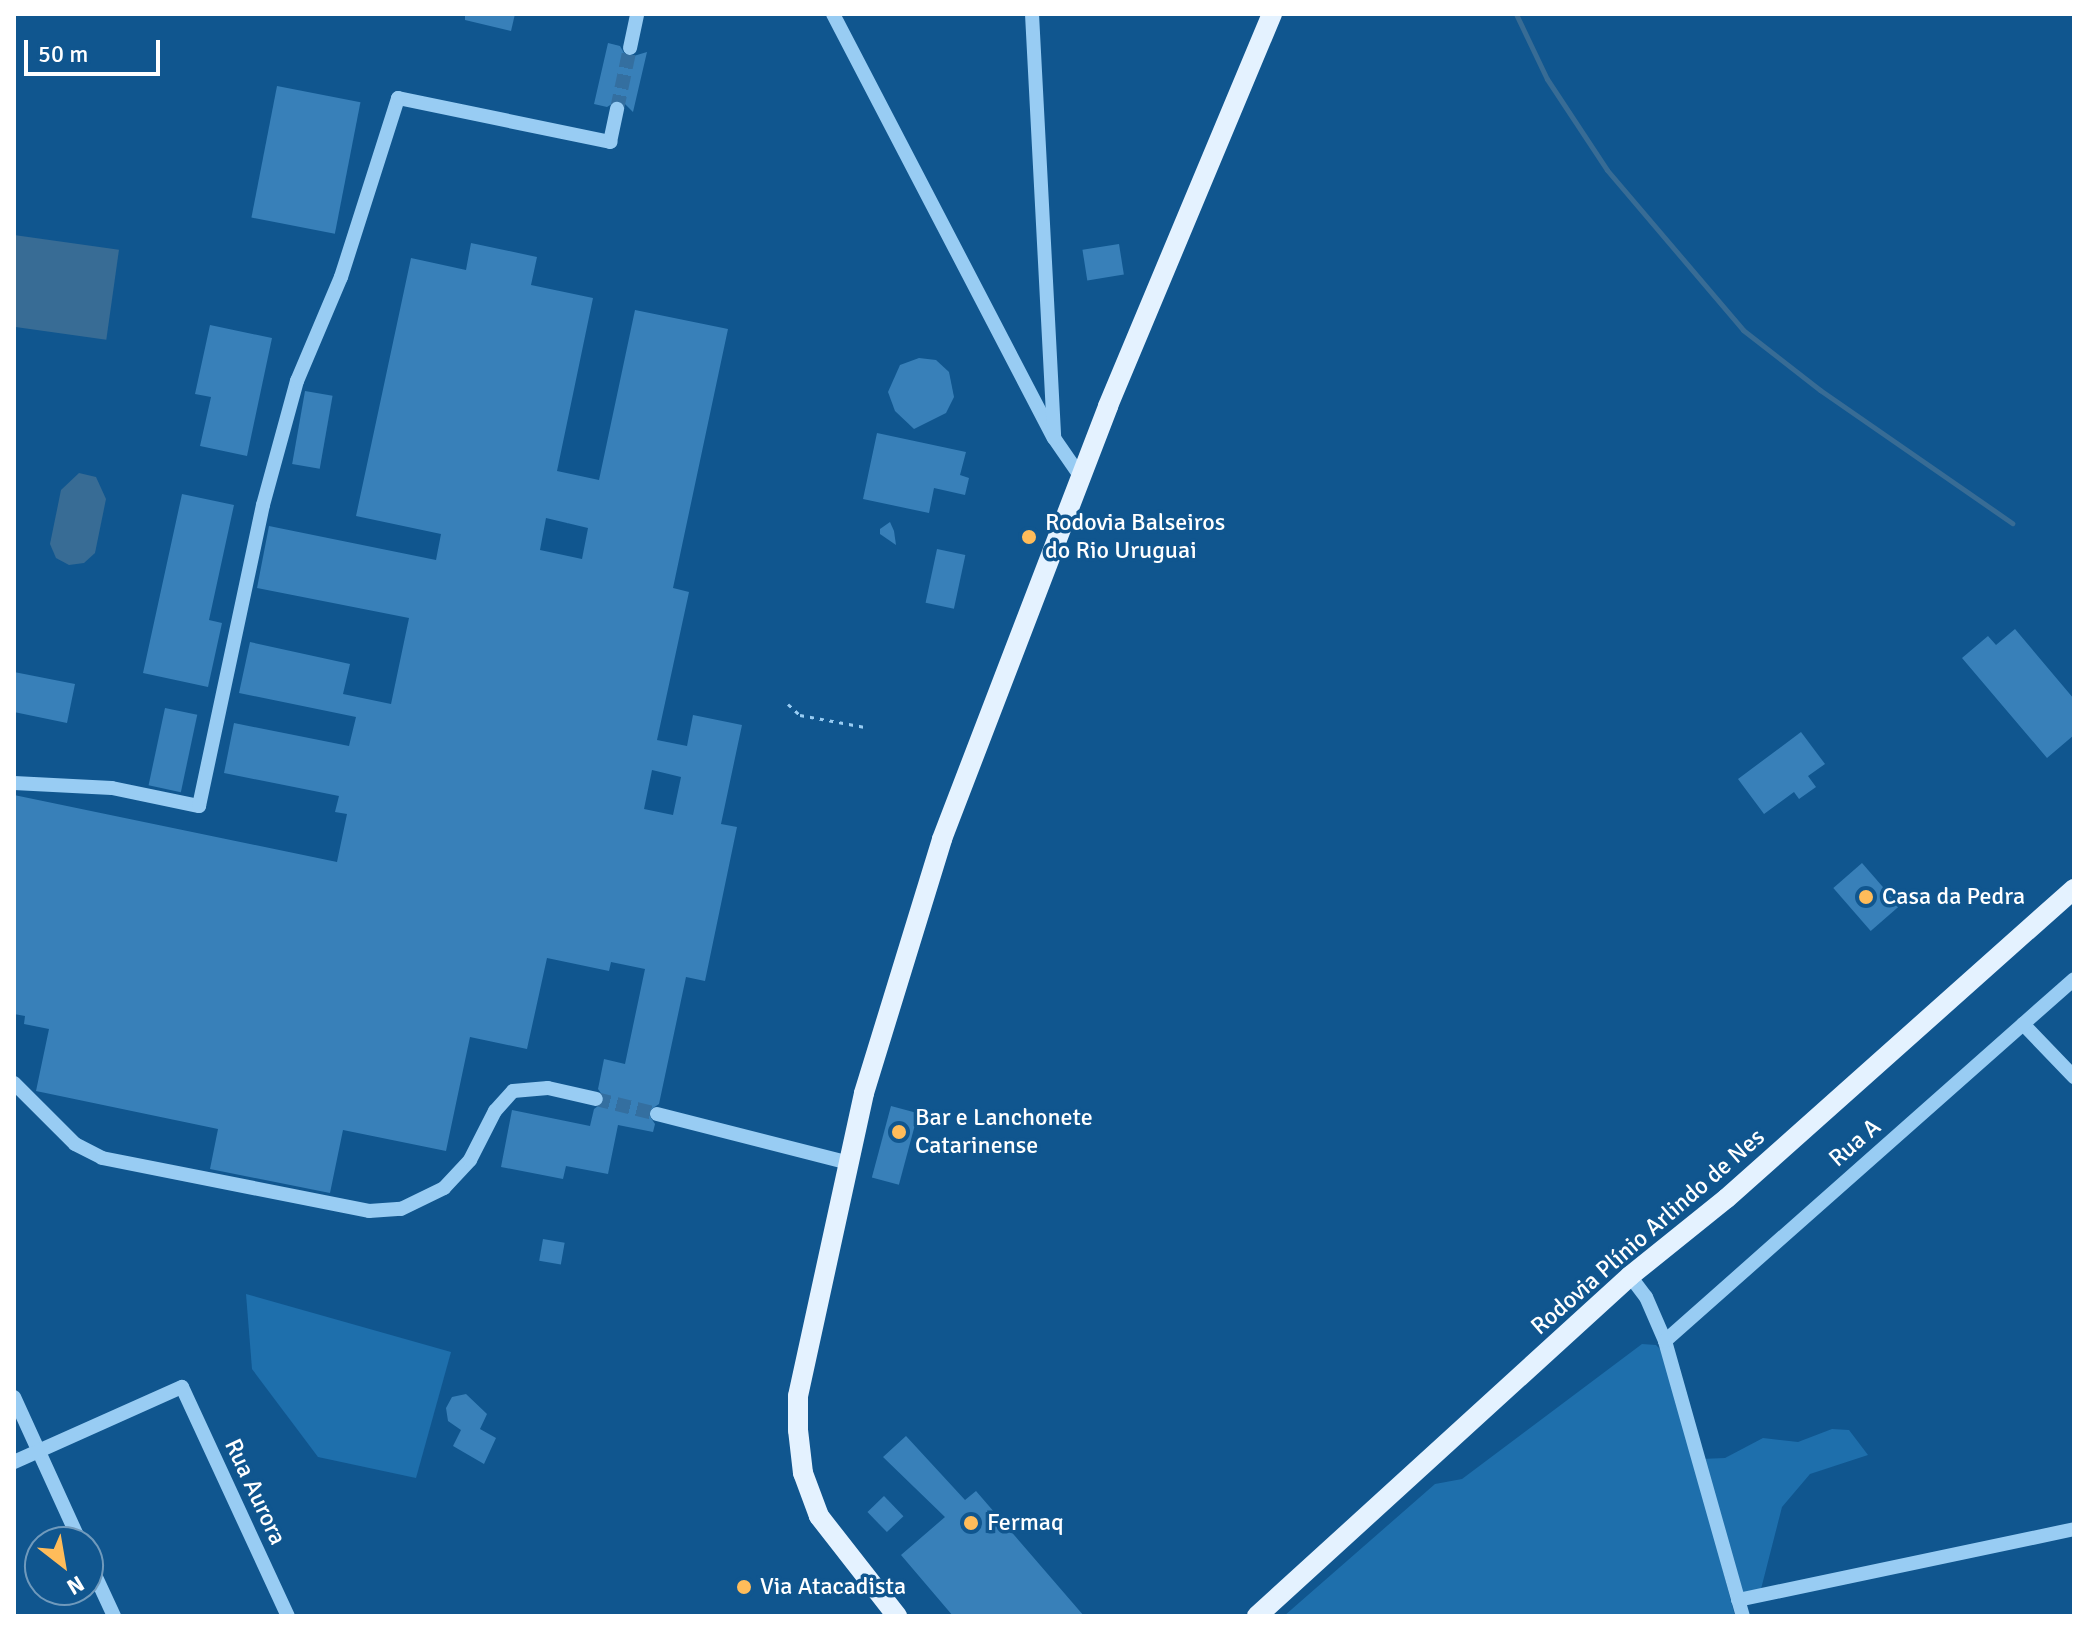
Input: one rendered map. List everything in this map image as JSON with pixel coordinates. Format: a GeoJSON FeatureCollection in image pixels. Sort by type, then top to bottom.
{"type":"FeatureCollection","features":[{"type":"Feature","properties":{"kind":"main road"},"geometry":{"type":"LineString","coordinates":[[897,1616],[819,1516],[800,1453],[798,1396],[849,1163],[902,960],[942,839],[1081,477],[1272,14]]}},
{"type":"Feature","properties":{"kind":"main road","name":"Rodovia Plínio Arlindo de Nes"},"geometry":{"type":"LineString","coordinates":[[1257,1616],[1630,1276],[1727,1198],[2074,889]]}},
{"type":"Feature","properties":{"kind":"street"},"geometry":{"type":"LineString","coordinates":[[630,48],[637,14]]}},
{"type":"Feature","properties":{"kind":"street"},"geometry":{"type":"LineString","coordinates":[[833,14],[1054,438],[1081,477]]}},
{"type":"Feature","properties":{"kind":"street"},"geometry":{"type":"LineString","coordinates":[[1032,14],[1054,438]]}},
{"type":"Feature","properties":{"kind":"street"},"geometry":{"type":"LineString","coordinates":[[14,783],[112,788],[199,806],[263,505],[297,381],[341,277],[398,98],[610,142],[617,109]]}},
{"type":"Feature","properties":{"kind":"street","name":"Rua A"},"geometry":{"type":"LineString","coordinates":[[1665,1341],[2074,979]]}},
{"type":"Feature","properties":{"kind":"street"},"geometry":{"type":"LineString","coordinates":[[2023,1024],[2074,1077]]}},
{"type":"Feature","properties":{"kind":"street"},"geometry":{"type":"LineString","coordinates":[[14,1083],[75,1144],[102,1158],[369,1211],[401,1209],[444,1188],[470,1160],[495,1111],[513,1091],[548,1088],[596,1099]]}},
{"type":"Feature","properties":{"kind":"street"},"geometry":{"type":"LineString","coordinates":[[657,1114],[849,1163]]}},
{"type":"Feature","properties":{"kind":"street"},"geometry":{"type":"LineString","coordinates":[[1630,1276],[1646,1297],[1665,1341],[1743,1616]]}},
{"type":"Feature","properties":{"kind":"street","name":"Rua Aurora"},"geometry":{"type":"LineString","coordinates":[[39,1451],[182,1387],[288,1616]]}},
{"type":"Feature","properties":{"kind":"street"},"geometry":{"type":"LineString","coordinates":[[14,1397],[73,1526]]}},
{"type":"Feature","properties":{"kind":"street"},"geometry":{"type":"LineString","coordinates":[[14,1462],[39,1451]]}},
{"type":"Feature","properties":{"kind":"street"},"geometry":{"type":"LineString","coordinates":[[1738,1600],[2074,1529]]}},
{"type":"Feature","properties":{"kind":"street"},"geometry":{"type":"LineString","coordinates":[[104,1594],[114,1616]]}},
{"type":"Feature","properties":{"kind":"path"},"geometry":{"type":"LineString","coordinates":[[788,704],[800,715],[865,727]]}},
{"type":"Feature","properties":{"kind":"shaded area"},"geometry":{"type":"Polygon","coordinates":[[[14,235],[119,250],[106,340],[14,327],[14,235]]]}},
{"type":"Feature","properties":{"kind":"shaded area"},"geometry":{"type":"Polygon","coordinates":[[[79,473],[96,477],[106,499],[95,553],[84,563],[69,565],[56,558],[50,544],[61,490],[79,473]]]}},
{"type":"Feature","properties":{"kind":"shaded area"},"geometry":{"type":"Polygon","coordinates":[[[246,1294],[451,1352],[416,1478],[318,1457],[252,1369],[246,1294]]]}},
{"type":"Feature","properties":{"kind":"shaded area"},"geometry":{"type":"Polygon","coordinates":[[[1642,1344],[1656,1345],[1666,1355],[1735,1616],[1284,1616],[1435,1484],[1462,1479],[1642,1344]]]}},
{"type":"Feature","properties":{"kind":"shaded area"},"geometry":{"type":"Polygon","coordinates":[[[1832,1429],[1849,1430],[1868,1455],[1810,1474],[1782,1507],[1760,1593],[1738,1600],[1701,1459],[1725,1458],[1763,1438],[1798,1442],[1832,1429]]]}},
{"type":"Feature","properties":{"kind":"building"},"geometry":{"type":"Polygon","coordinates":[[[465,14],[515,14],[511,31],[465,20],[465,14]]]}},
{"type":"Feature","properties":{"kind":"building"},"geometry":{"type":"Polygon","coordinates":[[[608,43],[620,46],[627,58],[647,52],[633,112],[620,99],[607,107],[594,104],[608,43]]]}},
{"type":"Feature","properties":{"kind":"building"},"geometry":{"type":"Polygon","coordinates":[[[277,86],[360,102],[335,234],[251,218],[277,86]]]}},
{"type":"Feature","properties":{"kind":"building"},"geometry":{"type":"Polygon","coordinates":[[[471,243],[537,257],[531,285],[593,298],[557,471],[599,480],[635,310],[728,329],[673,588],[689,592],[657,740],[687,746],[693,715],[742,725],[721,824],[737,827],[705,981],[686,977],[659,1104],[647,1112],[655,1124],[653,1132],[618,1125],[608,1174],[566,1166],[563,1179],[501,1167],[512,1110],[590,1126],[594,1109],[606,1100],[598,1089],[604,1059],[625,1064],[645,969],[611,962],[609,971],[547,958],[527,1049],[470,1037],[446,1151],[343,1130],[330,1193],[210,1169],[218,1129],[36,1091],[49,1029],[24,1024],[25,1016],[14,1014],[14,795],[337,862],[347,814],[335,812],[339,796],[224,773],[234,723],[349,746],[356,717],[239,693],[250,642],[350,664],[343,694],[391,704],[409,618],[257,588],[269,526],[436,560],[441,534],[356,516],[411,258],[466,270],[471,243]],[[546,518],[540,550],[582,559],[588,528],[546,518]],[[652,770],[644,809],[673,815],[681,777],[652,770]]]}},
{"type":"Feature","properties":{"kind":"building"},"geometry":{"type":"Polygon","coordinates":[[[1119,244],[1124,275],[1087,280],[1082,250],[1119,244]]]}},
{"type":"Feature","properties":{"kind":"building"},"geometry":{"type":"Polygon","coordinates":[[[210,325],[272,338],[247,456],[200,446],[211,397],[195,394],[210,325]]]}},
{"type":"Feature","properties":{"kind":"building"},"geometry":{"type":"Polygon","coordinates":[[[919,358],[936,360],[949,372],[954,397],[946,413],[914,429],[895,411],[888,392],[900,365],[919,358]]]}},
{"type":"Feature","properties":{"kind":"building"},"geometry":{"type":"Polygon","coordinates":[[[305,391],[333,396],[320,469],[292,464],[305,391]]]}},
{"type":"Feature","properties":{"kind":"building"},"geometry":{"type":"Polygon","coordinates":[[[877,433],[966,452],[960,475],[969,478],[965,495],[934,488],[929,513],[863,499],[877,433]]]}},
{"type":"Feature","properties":{"kind":"building"},"geometry":{"type":"Polygon","coordinates":[[[182,494],[234,505],[209,620],[222,623],[208,687],[143,673],[182,494]]]}},
{"type":"Feature","properties":{"kind":"building"},"geometry":{"type":"Polygon","coordinates":[[[890,522],[896,545],[880,534],[880,529],[890,522]]]}},
{"type":"Feature","properties":{"kind":"building"},"geometry":{"type":"Polygon","coordinates":[[[937,549],[965,555],[954,609],[926,603],[937,549]]]}},
{"type":"Feature","properties":{"kind":"building"},"geometry":{"type":"Polygon","coordinates":[[[2015,629],[2074,699],[2074,735],[2047,758],[1962,658],[1988,636],[1996,645],[2015,629]]]}},
{"type":"Feature","properties":{"kind":"building"},"geometry":{"type":"Polygon","coordinates":[[[14,672],[75,684],[67,723],[14,712],[14,672]]]}},
{"type":"Feature","properties":{"kind":"building"},"geometry":{"type":"Polygon","coordinates":[[[165,708],[197,715],[181,792],[149,785],[165,708]]]}},
{"type":"Feature","properties":{"kind":"building"},"geometry":{"type":"Polygon","coordinates":[[[1801,732],[1825,764],[1808,776],[1816,787],[1799,799],[1794,792],[1764,814],[1738,779],[1801,732]]]}},
{"type":"Feature","properties":{"kind":"building","name":"Casa da Pedra"},"geometry":{"type":"Polygon","coordinates":[[[1862,863],[1899,906],[1871,931],[1833,888],[1862,863]]]}},
{"type":"Feature","properties":{"kind":"building","name":"Bar e Lanchonete Catarinense"},"geometry":{"type":"Polygon","coordinates":[[[891,1106],[918,1113],[899,1185],[872,1177],[891,1106]]]}},
{"type":"Feature","properties":{"kind":"building"},"geometry":{"type":"Polygon","coordinates":[[[543,1239],[565,1243],[561,1264],[539,1261],[543,1239]]]}},
{"type":"Feature","properties":{"kind":"building"},"geometry":{"type":"Polygon","coordinates":[[[466,1394],[487,1414],[480,1429],[496,1438],[484,1464],[453,1446],[461,1430],[448,1421],[446,1408],[452,1397],[466,1394]]]}},
{"type":"Feature","properties":{"kind":"building","name":"Fermaq"},"geometry":{"type":"Polygon","coordinates":[[[906,1436],[965,1500],[976,1491],[1084,1616],[953,1616],[901,1555],[945,1517],[883,1457],[906,1436]]]}},
{"type":"Feature","properties":{"kind":"building"},"geometry":{"type":"Polygon","coordinates":[[[884,1496],[903,1516],[887,1532],[867,1512],[884,1496]]]}},
{"type":"Feature","properties":{"kind":"waterway"},"geometry":{"type":"LineString","coordinates":[[1516,14],[1547,79],[1607,170],[1743,330],[1820,390],[2012,523]]}},
{"type":"Feature","properties":{"kind":"tunnel"},"geometry":{"type":"LineString","coordinates":[[617,109],[630,48]]}},
{"type":"Feature","properties":{"kind":"tunnel"},"geometry":{"type":"LineString","coordinates":[[596,1099],[657,1114]]}},
{"type":"Feature","properties":{"kind":"place","name":"Rodovia Balseiros do Rio Uruguai"},"geometry":{"type":"Point","coordinates":[1029,537]}},
{"type":"Feature","properties":{"kind":"place","name":"Casa da Pedra"},"geometry":{"type":"Point","coordinates":[1866,897]}},
{"type":"Feature","properties":{"kind":"place","name":"Bar e Lanchonete Catarinense"},"geometry":{"type":"Point","coordinates":[899,1132]}},
{"type":"Feature","properties":{"kind":"place","name":"Fermaq"},"geometry":{"type":"Point","coordinates":[971,1523]}},
{"type":"Feature","properties":{"kind":"place","name":"Via Atacadista"},"geometry":{"type":"Point","coordinates":[744,1587]}}]}
